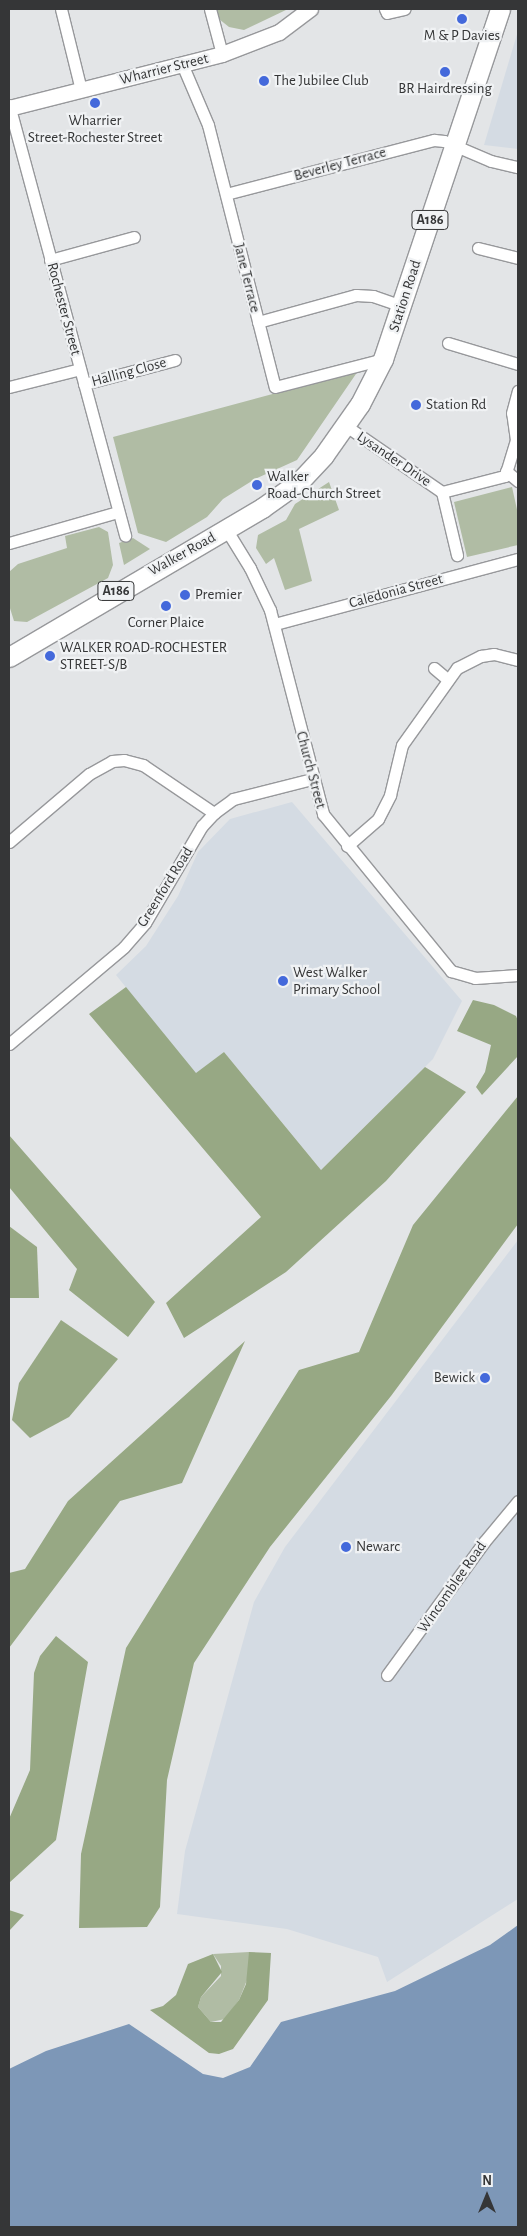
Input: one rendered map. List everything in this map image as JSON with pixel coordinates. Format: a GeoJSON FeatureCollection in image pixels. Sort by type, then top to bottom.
{"type":"FeatureCollection","features":[{"type":"Feature","properties":{"kind":"main road","name":"Station Road"},"geometry":{"type":"LineString","coordinates":[[226,529],[300,481],[346,426],[383,360],[500,9]]}},
{"type":"Feature","properties":{"kind":"main road","name":"Walker Road"},"geometry":{"type":"LineString","coordinates":[[9,657],[226,529]]}},
{"type":"Feature","properties":{"kind":"street"},"geometry":{"type":"LineString","coordinates":[[61,9],[81,90]]}},
{"type":"Feature","properties":{"kind":"street"},"geometry":{"type":"LineString","coordinates":[[210,9],[222,54]]}},
{"type":"Feature","properties":{"kind":"street","name":"Wharrier Street"},"geometry":{"type":"LineString","coordinates":[[9,107],[222,54],[279,32],[310,9]]}},
{"type":"Feature","properties":{"kind":"street"},"geometry":{"type":"LineString","coordinates":[[385,9],[387,13],[405,9]]}},
{"type":"Feature","properties":{"kind":"street","name":"Jane Terrace"},"geometry":{"type":"LineString","coordinates":[[182,64],[208,125],[275,387],[383,360]]}},
{"type":"Feature","properties":{"kind":"street","name":"Rochester Street"},"geometry":{"type":"LineString","coordinates":[[9,107],[125,536]]}},
{"type":"Feature","properties":{"kind":"street","name":"Beverley Terrace"},"geometry":{"type":"LineString","coordinates":[[226,194],[426,141],[438,140],[490,161],[518,166]]}},
{"type":"Feature","properties":{"kind":"street"},"geometry":{"type":"LineString","coordinates":[[50,260],[134,237]]}},
{"type":"Feature","properties":{"kind":"street"},"geometry":{"type":"LineString","coordinates":[[478,248],[518,258]]}},
{"type":"Feature","properties":{"kind":"street"},"geometry":{"type":"LineString","coordinates":[[258,322],[356,296],[373,296],[402,306]]}},
{"type":"Feature","properties":{"kind":"street"},"geometry":{"type":"LineString","coordinates":[[448,343],[518,364]]}},
{"type":"Feature","properties":{"kind":"street","name":"Halling Close"},"geometry":{"type":"LineString","coordinates":[[84,384],[175,360]]}},
{"type":"Feature","properties":{"kind":"street"},"geometry":{"type":"LineString","coordinates":[[9,387],[80,369]]}},
{"type":"Feature","properties":{"kind":"street"},"geometry":{"type":"LineString","coordinates":[[505,474],[516,440],[512,413],[518,391]]}},
{"type":"Feature","properties":{"kind":"street","name":"Lysander Drive"},"geometry":{"type":"LineString","coordinates":[[346,426],[442,492]]}},
{"type":"Feature","properties":{"kind":"street"},"geometry":{"type":"LineString","coordinates":[[457,554],[442,492],[505,474],[518,481]]}},
{"type":"Feature","properties":{"kind":"street"},"geometry":{"type":"LineString","coordinates":[[9,543],[118,512]]}},
{"type":"Feature","properties":{"kind":"street","name":"Church Street"},"geometry":{"type":"LineString","coordinates":[[226,529],[263,593],[275,624],[312,779],[323,814],[347,846],[451,971],[475,978],[518,975]]}},
{"type":"Feature","properties":{"kind":"street","name":"Caledonia Street"},"geometry":{"type":"LineString","coordinates":[[275,624],[518,558]]}},
{"type":"Feature","properties":{"kind":"street"},"geometry":{"type":"LineString","coordinates":[[347,846],[378,819],[390,795],[396,756],[447,679],[467,661],[481,656],[494,654],[518,660]]}},
{"type":"Feature","properties":{"kind":"street"},"geometry":{"type":"LineString","coordinates":[[434,668],[447,679]]}},
{"type":"Feature","properties":{"kind":"street"},"geometry":{"type":"LineString","coordinates":[[9,842],[89,774],[112,761],[124,760],[143,765],[214,813]]}},
{"type":"Feature","properties":{"kind":"street","name":"Greenford Road"},"geometry":{"type":"LineString","coordinates":[[9,1044],[124,947],[145,923],[202,826],[214,813],[233,799],[312,779]]}},
{"type":"Feature","properties":{"kind":"street","name":"Wincomblee Road"},"geometry":{"type":"LineString","coordinates":[[387,1675],[484,1542],[518,1500]]}},
{"type":"Feature","properties":{"kind":"shaded area"},"geometry":{"type":"Polygon","coordinates":[[[518,31],[518,149],[484,145],[518,31]]]}},
{"type":"Feature","properties":{"kind":"shaded area","name":"West Walker Primary School"},"geometry":{"type":"Polygon","coordinates":[[[292,802],[462,1001],[433,1059],[321,1170],[224,1052],[196,1074],[116,975],[146,946],[178,896],[198,852],[230,819],[292,802]]]}},
{"type":"Feature","properties":{"kind":"shaded area"},"geometry":{"type":"Polygon","coordinates":[[[518,1240],[518,1899],[387,1982],[378,1957],[287,1929],[177,1914],[185,1851],[254,1602],[285,1547],[518,1240]]]}},
{"type":"Feature","properties":{"kind":"green space"},"geometry":{"type":"Polygon","coordinates":[[[217,9],[288,9],[244,30],[229,27],[219,19],[217,9]]]}},
{"type":"Feature","properties":{"kind":"green space"},"geometry":{"type":"Polygon","coordinates":[[[358,371],[297,460],[255,479],[223,499],[207,517],[166,542],[138,533],[113,437],[358,371]]]}},
{"type":"Feature","properties":{"kind":"green space"},"geometry":{"type":"Polygon","coordinates":[[[329,482],[339,510],[299,529],[312,581],[285,590],[274,558],[266,564],[256,548],[258,535],[286,520],[295,504],[329,482]]]}},
{"type":"Feature","properties":{"kind":"green space"},"geometry":{"type":"Polygon","coordinates":[[[512,487],[518,514],[518,545],[467,557],[454,502],[512,487]]]}},
{"type":"Feature","properties":{"kind":"green space"},"geometry":{"type":"Polygon","coordinates":[[[99,527],[108,532],[113,565],[108,578],[27,622],[14,621],[9,605],[9,572],[18,564],[67,548],[65,536],[99,527]]]}},
{"type":"Feature","properties":{"kind":"green space"},"geometry":{"type":"Polygon","coordinates":[[[133,538],[150,549],[124,565],[119,543],[133,538]]]}},
{"type":"Feature","properties":{"kind":"green space"},"geometry":{"type":"Polygon","coordinates":[[[126,987],[196,1073],[224,1052],[321,1170],[425,1067],[466,1092],[386,1181],[286,1272],[184,1338],[166,1303],[261,1217],[89,1014],[126,987]]]}},
{"type":"Feature","properties":{"kind":"green space"},"geometry":{"type":"Polygon","coordinates":[[[473,1000],[494,1005],[516,1016],[518,1021],[518,1056],[482,1095],[476,1087],[485,1072],[491,1045],[457,1031],[473,1000]]]}},
{"type":"Feature","properties":{"kind":"green space"},"geometry":{"type":"Polygon","coordinates":[[[518,1096],[518,1224],[391,1396],[270,1547],[194,1663],[167,1780],[160,1907],[147,1927],[79,1928],[81,1854],[126,1648],[299,1370],[359,1352],[413,1225],[518,1096]]]}},
{"type":"Feature","properties":{"kind":"green space"},"geometry":{"type":"Polygon","coordinates":[[[9,1135],[155,1302],[128,1337],[69,1290],[77,1269],[9,1187],[9,1135]]]}},
{"type":"Feature","properties":{"kind":"green space"},"geometry":{"type":"Polygon","coordinates":[[[9,1226],[37,1247],[39,1298],[10,1298],[9,1226]]]}},
{"type":"Feature","properties":{"kind":"green space"},"geometry":{"type":"Polygon","coordinates":[[[61,1320],[118,1359],[69,1417],[30,1438],[12,1420],[19,1383],[61,1320]]]}},
{"type":"Feature","properties":{"kind":"green space"},"geometry":{"type":"Polygon","coordinates":[[[245,1341],[182,1483],[120,1501],[9,1648],[9,1573],[25,1569],[68,1501],[245,1341]]]}},
{"type":"Feature","properties":{"kind":"green space"},"geometry":{"type":"Polygon","coordinates":[[[56,1636],[88,1662],[56,1840],[9,1883],[9,1819],[30,1770],[34,1673],[40,1656],[56,1636]]]}},
{"type":"Feature","properties":{"kind":"green space"},"geometry":{"type":"Polygon","coordinates":[[[9,1910],[24,1915],[9,1931],[9,1910]]]}},
{"type":"Feature","properties":{"kind":"green space"},"geometry":{"type":"Polygon","coordinates":[[[249,1952],[249,1975],[239,2000],[225,2019],[211,2022],[198,2007],[201,1997],[221,1976],[221,1966],[213,1954],[249,1952]]]}},
{"type":"Feature","properties":{"kind":"green space"},"geometry":{"type":"Polygon","coordinates":[[[249,1952],[271,1953],[268,2000],[233,2049],[219,2054],[209,2053],[150,2010],[163,2006],[176,1995],[188,1964],[213,1954],[222,1972],[201,1997],[198,2007],[211,2022],[221,2022],[239,2000],[246,1984],[249,1952]]]}},
{"type":"Feature","properties":{"kind":"water"},"geometry":{"type":"Polygon","coordinates":[[[518,1925],[518,2227],[9,2227],[9,2069],[46,2051],[129,2024],[203,2074],[223,2078],[250,2067],[281,2022],[395,1991],[490,1945],[518,1925]]]}},
{"type":"Feature","properties":{"kind":"place","name":"M & P Davies"},"geometry":{"type":"Point","coordinates":[462,19]}},
{"type":"Feature","properties":{"kind":"place","name":"BR Hairdressing"},"geometry":{"type":"Point","coordinates":[445,72]}},
{"type":"Feature","properties":{"kind":"place","name":"The Jubilee Club"},"geometry":{"type":"Point","coordinates":[264,81]}},
{"type":"Feature","properties":{"kind":"place","name":"Wharrier Street-Rochester Street"},"geometry":{"type":"Point","coordinates":[95,103]}},
{"type":"Feature","properties":{"kind":"place","name":"Station Rd"},"geometry":{"type":"Point","coordinates":[416,405]}},
{"type":"Feature","properties":{"kind":"place","name":"Walker Road-Church Street"},"geometry":{"type":"Point","coordinates":[257,485]}},
{"type":"Feature","properties":{"kind":"place","name":"Premier"},"geometry":{"type":"Point","coordinates":[185,595]}},
{"type":"Feature","properties":{"kind":"place","name":"Corner Plaice"},"geometry":{"type":"Point","coordinates":[166,606]}},
{"type":"Feature","properties":{"kind":"place","name":"WALKER ROAD-ROCHESTER STREET-S/B"},"geometry":{"type":"Point","coordinates":[50,656]}},
{"type":"Feature","properties":{"kind":"place","name":"West Walker Primary School"},"geometry":{"type":"Point","coordinates":[283,981]}},
{"type":"Feature","properties":{"kind":"place","name":"Bewick"},"geometry":{"type":"Point","coordinates":[485,1378]}},
{"type":"Feature","properties":{"kind":"place","name":"Newarc"},"geometry":{"type":"Point","coordinates":[346,1547]}}]}
